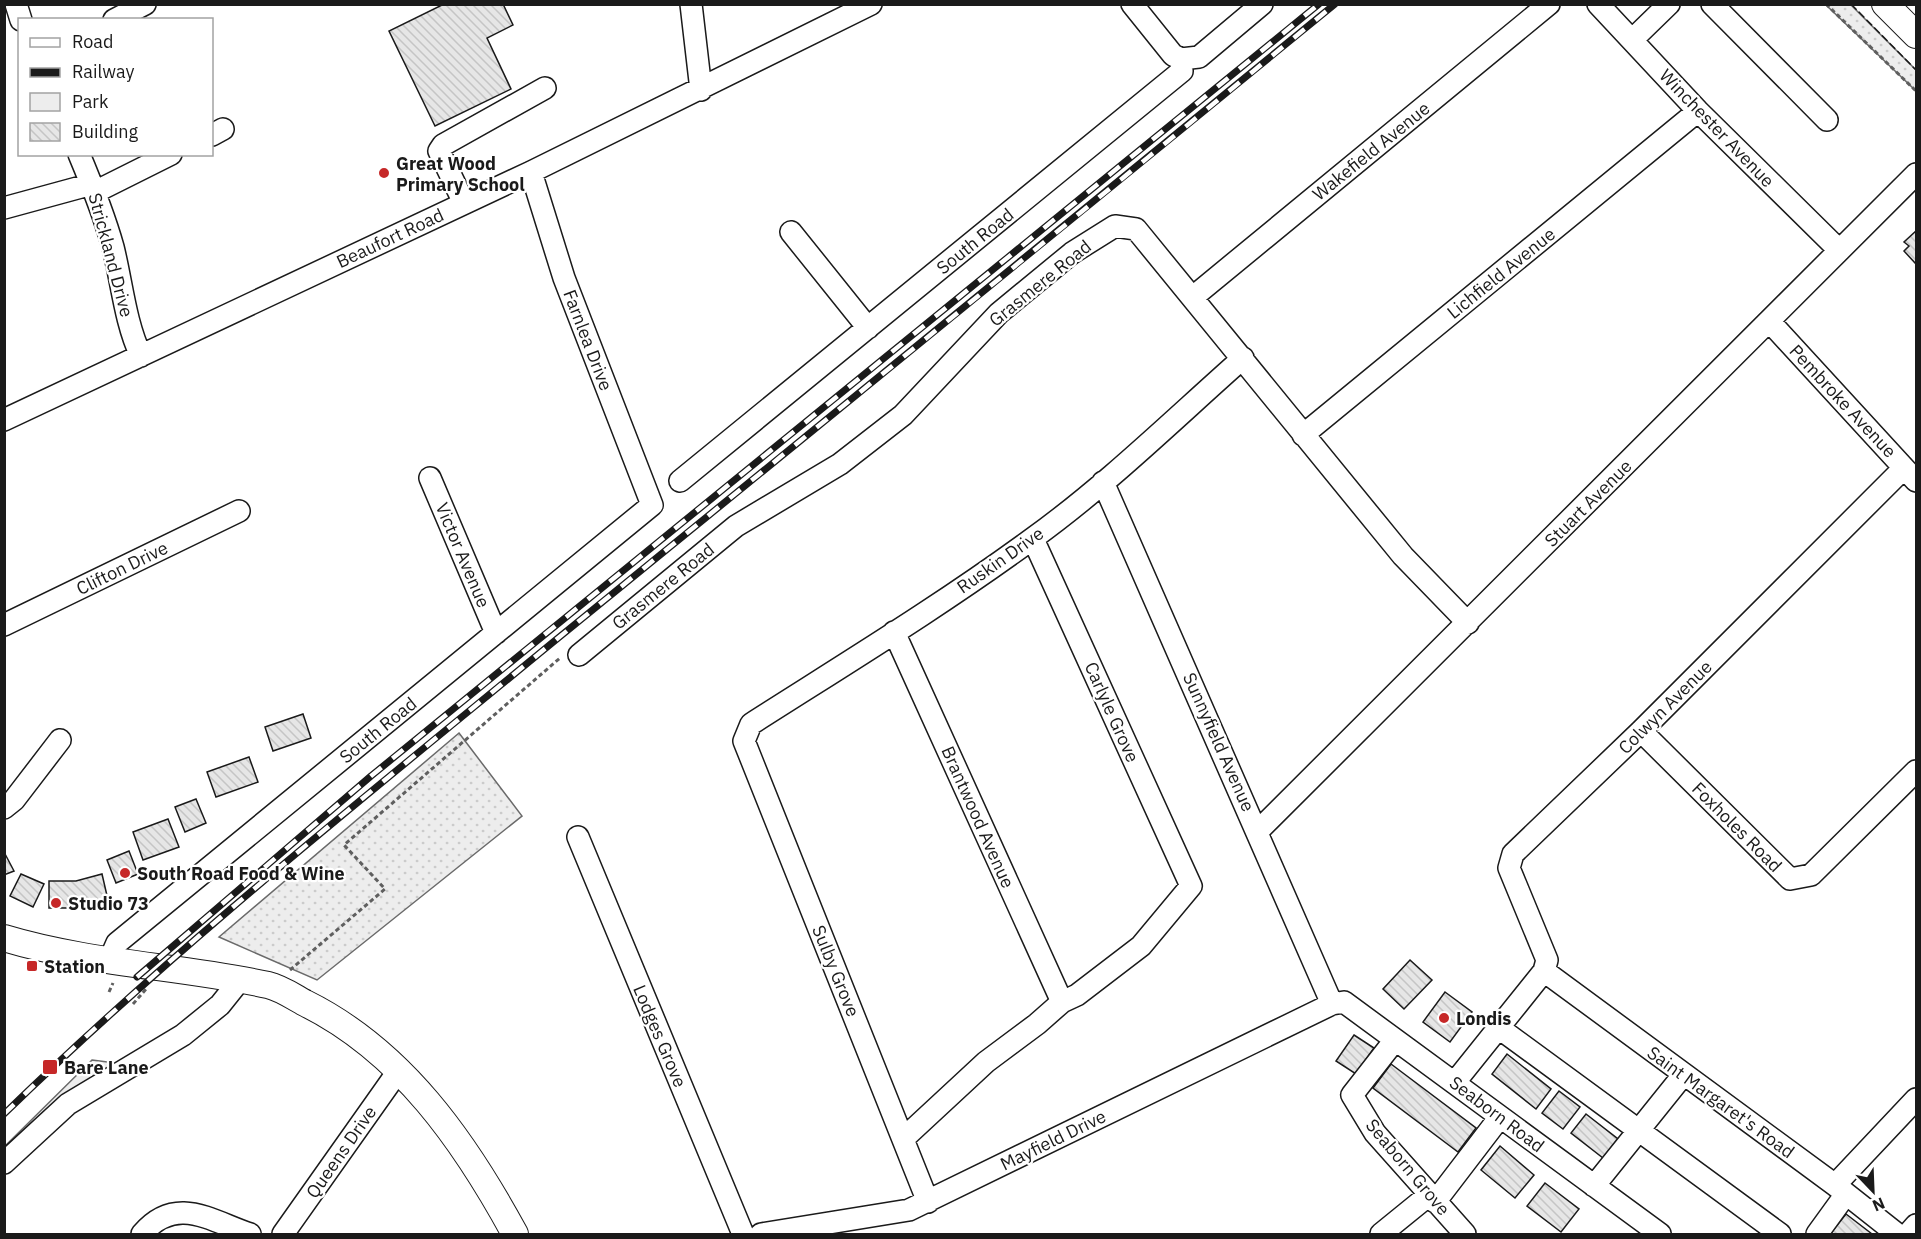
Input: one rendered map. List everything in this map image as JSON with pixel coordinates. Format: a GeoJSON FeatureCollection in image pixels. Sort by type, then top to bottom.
{"type":"FeatureCollection","features":[{"type":"Feature","properties":{"kind":"main road"},"geometry":{"type":"LineString","coordinates":[[1886,4],[1917,35]]}},
{"type":"Feature","properties":{"kind":"main road"},"geometry":{"type":"LineString","coordinates":[[4,938],[42,949],[271,986],[332,1017],[399,1070],[453,1131],[515,1234]]}},
{"type":"Feature","properties":{"kind":"street"},"geometry":{"type":"LineString","coordinates":[[118,18],[145,4]]}},
{"type":"Feature","properties":{"kind":"street"},"geometry":{"type":"LineString","coordinates":[[692,4],[701,90]]}},
{"type":"Feature","properties":{"kind":"street","name":"Beaufort Road"},"geometry":{"type":"LineString","coordinates":[[4,420],[531,172],[871,4]]}},
{"type":"Feature","properties":{"kind":"street"},"geometry":{"type":"LineString","coordinates":[[1132,4],[1173,55],[1181,59],[1199,57],[1263,4]]}},
{"type":"Feature","properties":{"kind":"street","name":"Wakefield Avenue"},"geometry":{"type":"LineString","coordinates":[[1193,297],[1549,4]]}},
{"type":"Feature","properties":{"kind":"street","name":"Winchester Avenue"},"geometry":{"type":"LineString","coordinates":[[1598,4],[1698,111],[1839,250]]}},
{"type":"Feature","properties":{"kind":"street"},"geometry":{"type":"LineString","coordinates":[[1632,40],[1669,4]]}},
{"type":"Feature","properties":{"kind":"street"},"geometry":{"type":"LineString","coordinates":[[1712,4],[1827,120]]}},
{"type":"Feature","properties":{"kind":"street","name":"South Road"},"geometry":{"type":"LineString","coordinates":[[680,481],[1182,71],[1181,59]]}},
{"type":"Feature","properties":{"kind":"street"},"geometry":{"type":"LineString","coordinates":[[464,203],[442,160],[439,151],[443,145],[545,88]]}},
{"type":"Feature","properties":{"kind":"street","name":"Lichfield Avenue"},"geometry":{"type":"LineString","coordinates":[[1303,435],[1698,111]]}},
{"type":"Feature","properties":{"kind":"street","name":"Strickland Drive"},"geometry":{"type":"LineString","coordinates":[[80,156],[94,188],[141,356]]}},
{"type":"Feature","properties":{"kind":"street"},"geometry":{"type":"LineString","coordinates":[[4,208],[94,188],[166,156]]}},
{"type":"Feature","properties":{"kind":"street","name":"Farnlea Drive"},"geometry":{"type":"LineString","coordinates":[[531,172],[564,278],[652,505]]}},
{"type":"Feature","properties":{"kind":"street","name":"Stuart Avenue"},"geometry":{"type":"LineString","coordinates":[[1258,831],[1917,174]]}},
{"type":"Feature","properties":{"kind":"street","name":"Grasmere Road"},"geometry":{"type":"LineString","coordinates":[[579,655],[736,526],[840,464],[903,416],[999,313],[1072,253],[1115,226],[1136,229],[1403,556],[1468,623]]}},
{"type":"Feature","properties":{"kind":"street"},"geometry":{"type":"LineString","coordinates":[[790,232],[868,328]]}},
{"type":"Feature","properties":{"kind":"street","name":"Pembroke Avenue"},"geometry":{"type":"LineString","coordinates":[[1769,321],[1910,475]]}},
{"type":"Feature","properties":{"kind":"street","name":"Ruskin Drive"},"geometry":{"type":"LineString","coordinates":[[744,741],[751,724],[1033,539],[1103,482],[1243,358]]}},
{"type":"Feature","properties":{"kind":"street","name":"Colwyn Avenue"},"geometry":{"type":"LineString","coordinates":[[1544,971],[1547,960],[1509,868],[1513,854],[1910,475]]}},
{"type":"Feature","properties":{"kind":"street","name":"Victor Avenue"},"geometry":{"type":"LineString","coordinates":[[430,478],[496,633]]}},
{"type":"Feature","properties":{"kind":"street","name":"Sunnyfield Avenue"},"geometry":{"type":"LineString","coordinates":[[1103,482],[1332,1004]]}},
{"type":"Feature","properties":{"kind":"street","name":"South Road"},"geometry":{"type":"LineString","coordinates":[[110,959],[117,943],[652,505]]}},
{"type":"Feature","properties":{"kind":"street","name":"Clifton Drive"},"geometry":{"type":"LineString","coordinates":[[4,625],[239,511]]}},
{"type":"Feature","properties":{"kind":"street","name":"Carlyle Grove"},"geometry":{"type":"LineString","coordinates":[[1033,539],[1191,886],[1142,946],[1077,995],[1062,1002]]}},
{"type":"Feature","properties":{"kind":"street","name":"Brantwood Avenue"},"geometry":{"type":"LineString","coordinates":[[894,632],[1062,1002]]}},
{"type":"Feature","properties":{"kind":"street","name":"Foxholes Road"},"geometry":{"type":"LineString","coordinates":[[1641,731],[1790,879],[1811,875],[1917,771]]}},
{"type":"Feature","properties":{"kind":"street"},"geometry":{"type":"LineString","coordinates":[[4,808],[14,800],[60,740]]}},
{"type":"Feature","properties":{"kind":"street","name":"Sulby Grove"},"geometry":{"type":"LineString","coordinates":[[744,741],[928,1202]]}},
{"type":"Feature","properties":{"kind":"street","name":"Lodges Grove"},"geometry":{"type":"LineString","coordinates":[[578,837],[743,1234]]}},
{"type":"Feature","properties":{"kind":"street"},"geometry":{"type":"LineString","coordinates":[[1455,1083],[1544,971]]}},
{"type":"Feature","properties":{"kind":"street","name":"Saint Margaret's Road"},"geometry":{"type":"LineString","coordinates":[[1544,971],[1841,1190],[1897,1234]]}},
{"type":"Feature","properties":{"kind":"street"},"geometry":{"type":"LineString","coordinates":[[4,1163],[68,1104],[183,1035],[220,1005],[240,980]]}},
{"type":"Feature","properties":{"kind":"street"},"geometry":{"type":"LineString","coordinates":[[903,1139],[986,1062],[1062,1002]]}},
{"type":"Feature","properties":{"kind":"street","name":"Seaborn Road"},"geometry":{"type":"LineString","coordinates":[[1332,1004],[1344,1002],[1659,1234]]}},
{"type":"Feature","properties":{"kind":"street","name":"Mayfield Drive"},"geometry":{"type":"LineString","coordinates":[[761,1234],[909,1210],[1332,1004]]}},
{"type":"Feature","properties":{"kind":"street"},"geometry":{"type":"LineString","coordinates":[[1499,1028],[1780,1234]]}},
{"type":"Feature","properties":{"kind":"street","name":"Seaborn Grove"},"geometry":{"type":"LineString","coordinates":[[1395,1040],[1352,1095],[1375,1133],[1432,1199],[1466,1234]]}},
{"type":"Feature","properties":{"kind":"street","name":"Queens Drive"},"geometry":{"type":"LineString","coordinates":[[283,1234],[399,1070]]}},
{"type":"Feature","properties":{"kind":"street"},"geometry":{"type":"LineString","coordinates":[[1594,1186],[1684,1074]]}},
{"type":"Feature","properties":{"kind":"street"},"geometry":{"type":"LineString","coordinates":[[1817,1234],[1841,1190],[1917,1099]]}},
{"type":"Feature","properties":{"kind":"street"},"geometry":{"type":"LineString","coordinates":[[1381,1234],[1432,1199],[1500,1117]]}},
{"type":"Feature","properties":{"kind":"street"},"geometry":{"type":"LineString","coordinates":[[142,1234],[164,1215],[182,1213],[199,1214],[250,1234]]}},
{"type":"Feature","properties":{"kind":"street"},"geometry":{"type":"LineString","coordinates":[[1908,1234],[1917,1225]]}},
{"type":"Feature","properties":{"kind":"path"},"geometry":{"type":"LineString","coordinates":[[1826,4],[1917,91]]}},
{"type":"Feature","properties":{"kind":"path"},"geometry":{"type":"LineString","coordinates":[[271,986],[385,889],[344,845],[572,648],[579,655]]}},
{"type":"Feature","properties":{"kind":"green space"},"geometry":{"type":"Polygon","coordinates":[[[1826,5],[1851,5],[1916,70],[1916,91],[1826,5]]]}},
{"type":"Feature","properties":{"kind":"green space"},"geometry":{"type":"Polygon","coordinates":[[[459,733],[522,816],[317,980],[219,937],[459,733]]]}},
{"type":"Feature","properties":{"kind":"shaded area"},"geometry":{"type":"Polygon","coordinates":[[[92,1060],[123,1064],[5,1167],[4,1147],[92,1060]]]}},
{"type":"Feature","properties":{"kind":"building"},"geometry":{"type":"Polygon","coordinates":[[[444,4],[503,4],[513,25],[487,38],[511,89],[435,126],[389,31],[444,4]]]}},
{"type":"Feature","properties":{"kind":"building"},"geometry":{"type":"Polygon","coordinates":[[[1916,231],[1916,264],[1904,251],[1909,246],[1904,242],[1916,231]]]}},
{"type":"Feature","properties":{"kind":"building"},"geometry":{"type":"Polygon","coordinates":[[[303,714],[311,738],[273,751],[265,727],[303,714]]]}},
{"type":"Feature","properties":{"kind":"building"},"geometry":{"type":"Polygon","coordinates":[[[249,757],[258,782],[216,797],[207,772],[249,757]]]}},
{"type":"Feature","properties":{"kind":"building"},"geometry":{"type":"Polygon","coordinates":[[[196,799],[206,823],[185,832],[175,807],[196,799]]]}},
{"type":"Feature","properties":{"kind":"building"},"geometry":{"type":"Polygon","coordinates":[[[168,819],[179,847],[143,860],[133,832],[168,819]]]}},
{"type":"Feature","properties":{"kind":"building"},"geometry":{"type":"Polygon","coordinates":[[[129,851],[138,874],[116,883],[107,860],[129,851]]]}},
{"type":"Feature","properties":{"kind":"building"},"geometry":{"type":"Polygon","coordinates":[[[4,852],[14,871],[4,875],[4,852]]]}},
{"type":"Feature","properties":{"kind":"building"},"geometry":{"type":"Polygon","coordinates":[[[21,874],[44,884],[33,907],[10,896],[21,874]]]}},
{"type":"Feature","properties":{"kind":"building"},"geometry":{"type":"Polygon","coordinates":[[[102,874],[108,900],[76,908],[49,908],[49,881],[76,881],[102,874]]]}},
{"type":"Feature","properties":{"kind":"building"},"geometry":{"type":"Polygon","coordinates":[[[1410,960],[1432,980],[1404,1009],[1383,989],[1410,960]]]}},
{"type":"Feature","properties":{"kind":"building"},"geometry":{"type":"Polygon","coordinates":[[[1445,992],[1472,1012],[1450,1042],[1423,1022],[1445,992]]]}},
{"type":"Feature","properties":{"kind":"building"},"geometry":{"type":"Polygon","coordinates":[[[1354,1035],[1374,1048],[1356,1074],[1336,1061],[1354,1035]]]}},
{"type":"Feature","properties":{"kind":"building"},"geometry":{"type":"Polygon","coordinates":[[[1507,1054],[1551,1089],[1536,1109],[1492,1074],[1507,1054]]]}},
{"type":"Feature","properties":{"kind":"building"},"geometry":{"type":"Polygon","coordinates":[[[1391,1064],[1476,1128],[1458,1152],[1373,1088],[1391,1064]]]}},
{"type":"Feature","properties":{"kind":"building"},"geometry":{"type":"Polygon","coordinates":[[[1559,1091],[1580,1107],[1563,1129],[1542,1113],[1559,1091]]]}},
{"type":"Feature","properties":{"kind":"building"},"geometry":{"type":"Polygon","coordinates":[[[1586,1114],[1618,1139],[1603,1158],[1571,1133],[1586,1114]]]}},
{"type":"Feature","properties":{"kind":"building"},"geometry":{"type":"Polygon","coordinates":[[[1500,1146],[1534,1175],[1515,1198],[1481,1170],[1500,1146]]]}},
{"type":"Feature","properties":{"kind":"building"},"geometry":{"type":"Polygon","coordinates":[[[1545,1183],[1579,1209],[1561,1232],[1527,1206],[1545,1183]]]}},
{"type":"Feature","properties":{"kind":"building"},"geometry":{"type":"Polygon","coordinates":[[[1846,1214],[1872,1234],[1830,1234],[1846,1214]]]}},
{"type":"Feature","properties":{"kind":"railway"},"geometry":{"type":"LineString","coordinates":[[137,977],[371,776],[1319,4]]}},
{"type":"Feature","properties":{"kind":"railway"},"geometry":{"type":"LineString","coordinates":[[4,1114],[136,991],[342,815],[1335,4]]}},
{"type":"Feature","properties":{"kind":"fence"},"geometry":{"type":"LineString","coordinates":[[1851,4],[1916,70]]}},
{"type":"Feature","properties":{"kind":"place","name":"Great Wood Primary School"},"geometry":{"type":"Point","coordinates":[384,173]}},
{"type":"Feature","properties":{"kind":"place","name":"South Road Food & Wine"},"geometry":{"type":"Point","coordinates":[125,873]}},
{"type":"Feature","properties":{"kind":"place","name":"Studio 73"},"geometry":{"type":"Point","coordinates":[56,903]}},
{"type":"Feature","properties":{"kind":"place","name":"Station"},"geometry":{"type":"Point","coordinates":[32,966]}},
{"type":"Feature","properties":{"kind":"place","name":"Londis"},"geometry":{"type":"Point","coordinates":[1444,1018]}},
{"type":"Feature","properties":{"kind":"place","name":"Bare Lane"},"geometry":{"type":"Point","coordinates":[50,1067]}}]}
